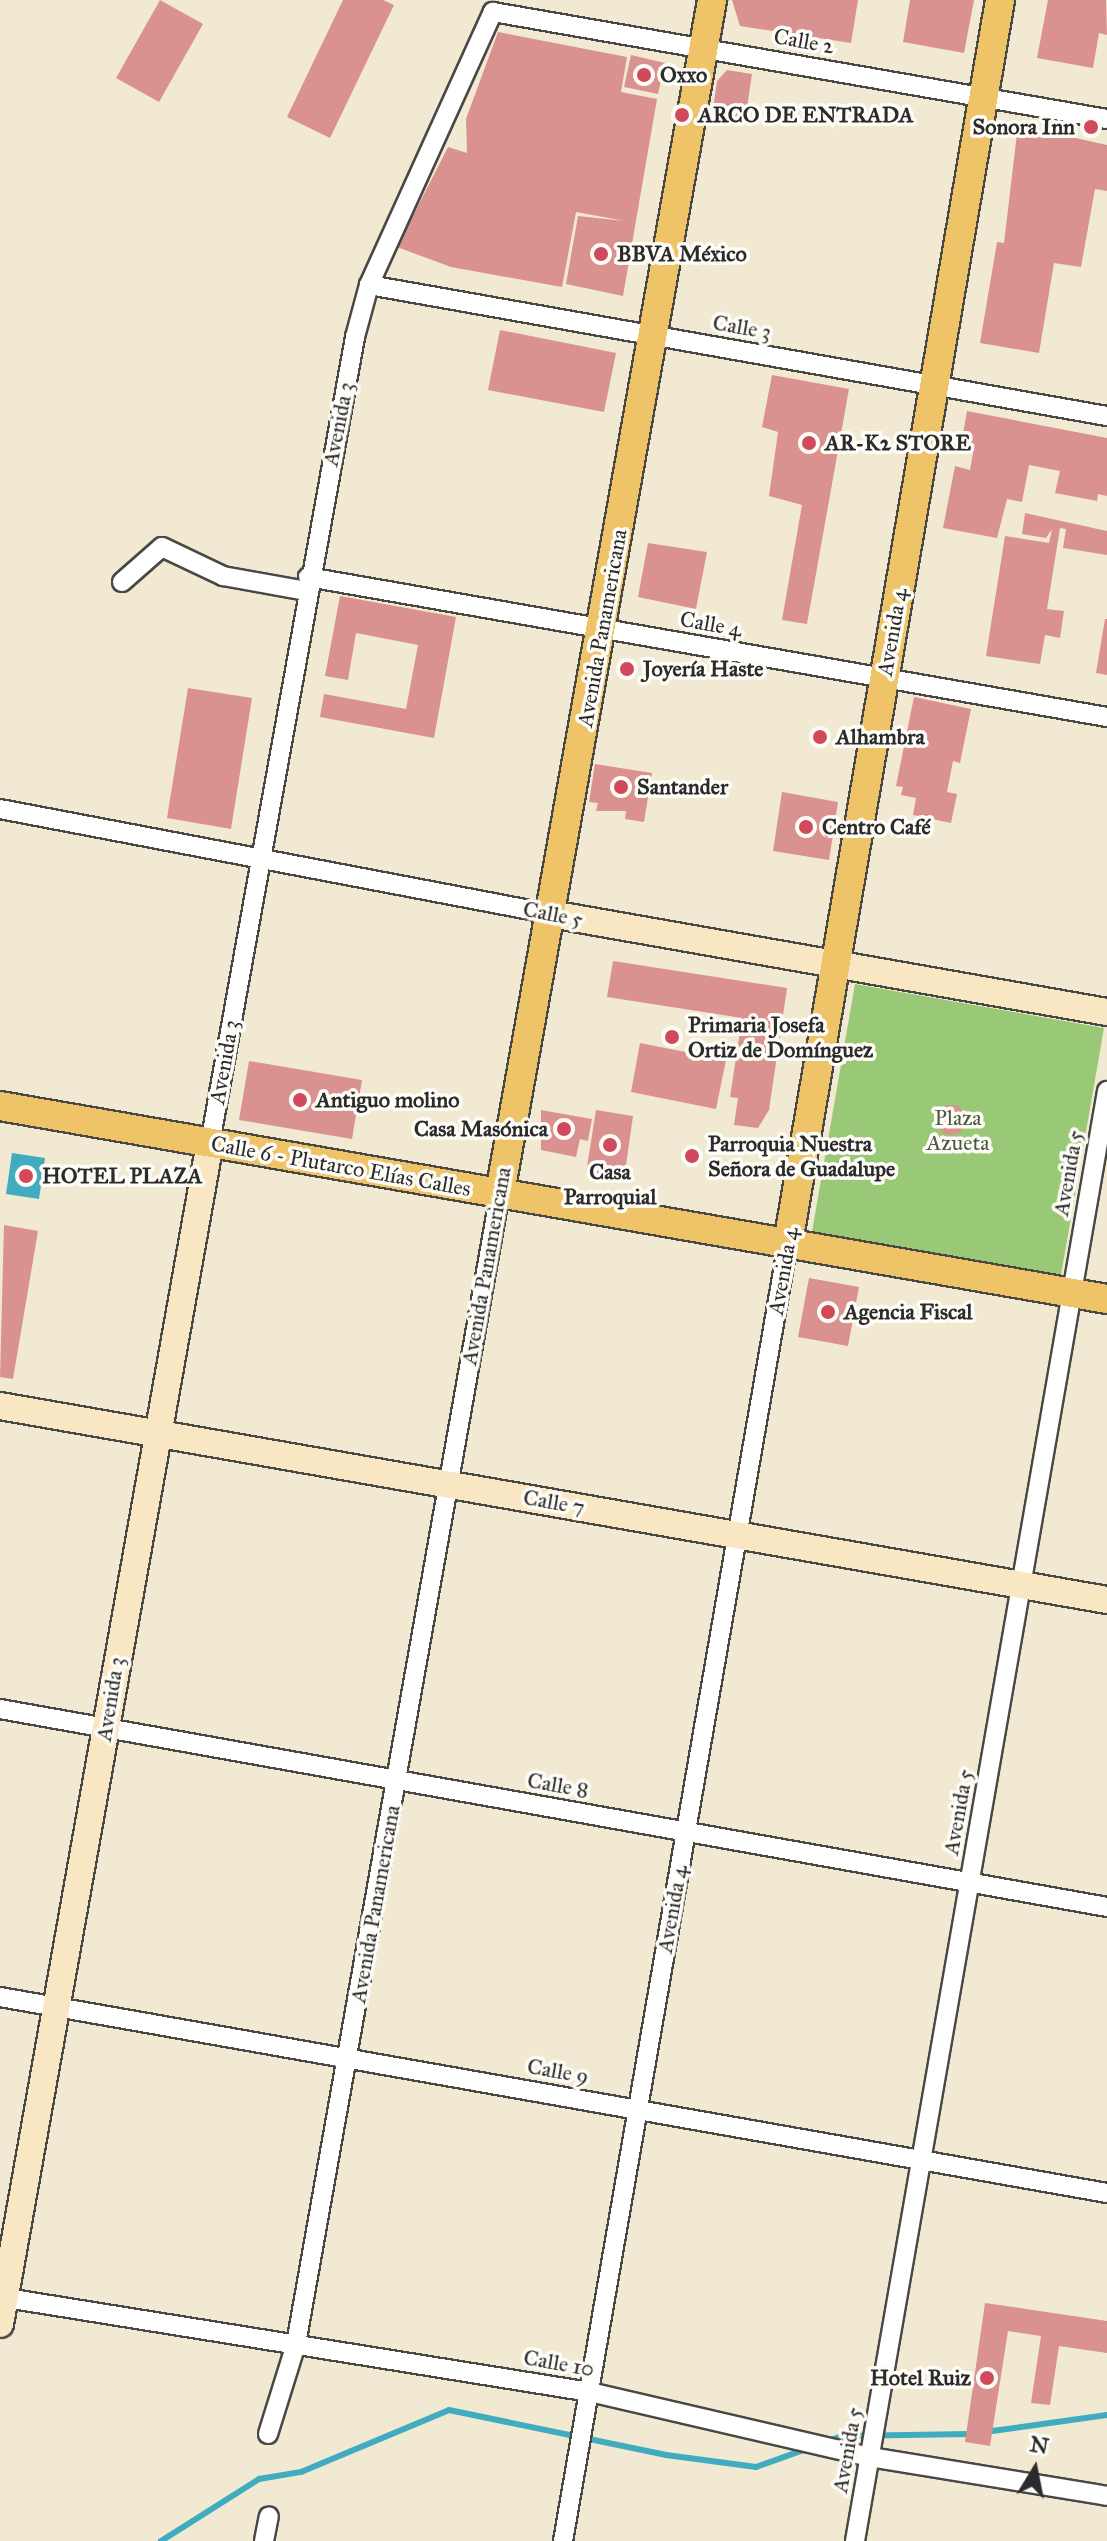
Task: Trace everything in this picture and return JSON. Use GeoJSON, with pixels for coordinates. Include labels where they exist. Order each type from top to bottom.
{"type":"FeatureCollection","features":[{"type":"Feature","properties":{"kind":"main road","name":"Avenida Panamericana"},"geometry":{"type":"LineString","coordinates":[[500,1193],[712,0]]}},
{"type":"Feature","properties":{"kind":"main road","name":"Avenida 4"},"geometry":{"type":"LineString","coordinates":[[788,1243],[1000,0]]}},
{"type":"Feature","properties":{"kind":"main road","name":"Calle 6 - Plutarco Elías Calles"},"geometry":{"type":"LineString","coordinates":[[0,1106],[1107,1299]]}},
{"type":"Feature","properties":{"kind":"street","name":"Calle 2"},"geometry":{"type":"LineString","coordinates":[[493,12],[1107,119]]}},
{"type":"Feature","properties":{"kind":"street","name":"Avenida 3"},"geometry":{"type":"LineString","coordinates":[[0,2324],[2,2297],[58,2007],[155,1431],[210,1143],[307,584],[369,285],[493,12]]}},
{"type":"Feature","properties":{"kind":"street","name":"Calle 3"},"geometry":{"type":"LineString","coordinates":[[369,285],[1107,416]]}},
{"type":"Feature","properties":{"kind":"street","name":"Calle 4"},"geometry":{"type":"LineString","coordinates":[[122,582],[162,547],[223,576],[307,584],[602,629],[1107,717]]}},
{"type":"Feature","properties":{"kind":"street","name":"Calle 5"},"geometry":{"type":"LineString","coordinates":[[0,809],[260,855],[551,914],[1107,1012]]}},
{"type":"Feature","properties":{"kind":"street","name":"Avenida 5"},"geometry":{"type":"LineString","coordinates":[[855,2541],[1107,1091]]}},
{"type":"Feature","properties":{"kind":"street","name":"Avenida Panamericana"},"geometry":{"type":"LineString","coordinates":[[268,2434],[296,2344],[397,1780],[446,1483],[500,1193]]}},
{"type":"Feature","properties":{"kind":"street","name":"Avenida 4"},"geometry":{"type":"LineString","coordinates":[[563,2541],[788,1243]]}},
{"type":"Feature","properties":{"kind":"street","name":"Calle 7"},"geometry":{"type":"LineString","coordinates":[[0,1406],[1107,1600]]}},
{"type":"Feature","properties":{"kind":"street","name":"Calle 8"},"geometry":{"type":"LineString","coordinates":[[0,1709],[1107,1907]]}},
{"type":"Feature","properties":{"kind":"street","name":"Calle 9"},"geometry":{"type":"LineString","coordinates":[[0,1997],[1107,2193]]}},
{"type":"Feature","properties":{"kind":"street","name":"Calle 10"},"geometry":{"type":"LineString","coordinates":[[2,2297],[296,2344],[588,2398],[870,2457],[1107,2496]]}},
{"type":"Feature","properties":{"kind":"street"},"geometry":{"type":"LineString","coordinates":[[264,2541],[269,2516]]}},
{"type":"Feature","properties":{"kind":"green space","name":"Plaza Azueta"},"geometry":{"type":"Polygon","coordinates":[[[855,984],[1104,1028],[1061,1275],[812,1232],[855,984]]]}},
{"type":"Feature","properties":{"kind":"water","name":"HOTEL PLAZA"},"geometry":{"type":"Polygon","coordinates":[[[12,1153],[45,1158],[39,1199],[6,1194],[12,1153]]]}},
{"type":"Feature","properties":{"kind":"building"},"geometry":{"type":"Polygon","coordinates":[[[160,0],[203,24],[159,102],[116,78],[160,0]]]}},
{"type":"Feature","properties":{"kind":"building"},"geometry":{"type":"Polygon","coordinates":[[[343,0],[383,0],[394,5],[330,138],[287,117],[343,0]]]}},
{"type":"Feature","properties":{"kind":"building"},"geometry":{"type":"Polygon","coordinates":[[[732,0],[858,0],[851,43],[740,26],[732,0]]]}},
{"type":"Feature","properties":{"kind":"building"},"geometry":{"type":"Polygon","coordinates":[[[910,0],[974,0],[964,53],[903,42],[910,0]]]}},
{"type":"Feature","properties":{"kind":"building"},"geometry":{"type":"Polygon","coordinates":[[[1048,0],[1106,0],[1107,35],[1099,33],[1093,68],[1037,58],[1048,0]]]}},
{"type":"Feature","properties":{"kind":"building"},"geometry":{"type":"Polygon","coordinates":[[[498,32],[627,57],[621,92],[657,99],[623,296],[566,284],[578,216],[625,221],[576,212],[562,287],[451,267],[397,247],[448,147],[467,153],[466,119],[498,32]]]}},
{"type":"Feature","properties":{"kind":"building","name":"Oxxo"},"geometry":{"type":"Polygon","coordinates":[[[631,55],[665,63],[658,94],[624,87],[631,55]]]}},
{"type":"Feature","properties":{"kind":"building"},"geometry":{"type":"Polygon","coordinates":[[[727,70],[752,74],[745,122],[712,116],[717,81],[727,70]]]}},
{"type":"Feature","properties":{"kind":"building"},"geometry":{"type":"Polygon","coordinates":[[[1018,125],[1107,145],[1107,191],[1095,189],[1081,267],[1054,263],[1039,353],[980,343],[997,242],[1004,243],[1018,125]]]}},
{"type":"Feature","properties":{"kind":"building"},"geometry":{"type":"Polygon","coordinates":[[[500,330],[616,353],[604,412],[488,390],[500,330]]]}},
{"type":"Feature","properties":{"kind":"building"},"geometry":{"type":"Polygon","coordinates":[[[772,375],[849,389],[807,624],[782,620],[802,505],[769,496],[778,432],[762,427],[772,375]]]}},
{"type":"Feature","properties":{"kind":"building"},"geometry":{"type":"Polygon","coordinates":[[[967,411],[1107,438],[1107,496],[1098,494],[1097,501],[1055,493],[1060,471],[1029,465],[1022,502],[1007,499],[997,538],[943,528],[955,466],[970,470],[973,453],[960,451],[967,411]]]}},
{"type":"Feature","properties":{"kind":"building"},"geometry":{"type":"Polygon","coordinates":[[[1025,513],[1107,531],[1107,555],[1063,548],[1066,529],[1060,528],[1047,609],[1064,611],[1060,638],[1045,635],[1040,664],[986,656],[1005,536],[1049,543],[1052,529],[1046,538],[1022,534],[1025,513]]]}},
{"type":"Feature","properties":{"kind":"building"},"geometry":{"type":"Polygon","coordinates":[[[648,543],[707,552],[696,609],[638,597],[648,543]]]}},
{"type":"Feature","properties":{"kind":"building"},"geometry":{"type":"Polygon","coordinates":[[[340,596],[456,617],[434,738],[320,717],[324,694],[406,709],[418,645],[356,633],[348,680],[325,676],[340,596]]]}},
{"type":"Feature","properties":{"kind":"building"},"geometry":{"type":"Polygon","coordinates":[[[1107,619],[1107,675],[1096,673],[1107,619]]]}},
{"type":"Feature","properties":{"kind":"building"},"geometry":{"type":"Polygon","coordinates":[[[188,688],[252,698],[231,829],[167,818],[188,688]]]}},
{"type":"Feature","properties":{"kind":"building"},"geometry":{"type":"Polygon","coordinates":[[[914,697],[971,709],[960,763],[953,761],[947,792],[957,794],[951,823],[913,815],[916,798],[901,795],[903,787],[896,786],[914,697]]]}},
{"type":"Feature","properties":{"kind":"building","name":"Santander"},"geometry":{"type":"Polygon","coordinates":[[[595,764],[652,773],[644,822],[625,819],[626,811],[596,811],[598,803],[589,802],[595,764]]]}},
{"type":"Feature","properties":{"kind":"building","name":"Centro Café"},"geometry":{"type":"Polygon","coordinates":[[[782,792],[838,802],[829,860],[773,851],[782,792]]]}},
{"type":"Feature","properties":{"kind":"building"},"geometry":{"type":"Polygon","coordinates":[[[613,961],[787,988],[769,1110],[758,1128],[734,1125],[738,1098],[730,1097],[742,1018],[607,997],[613,961]]]}},
{"type":"Feature","properties":{"kind":"building"},"geometry":{"type":"Polygon","coordinates":[[[640,1043],[726,1060],[716,1109],[631,1092],[640,1043]]]}},
{"type":"Feature","properties":{"kind":"building","name":"Antiguo molino"},"geometry":{"type":"Polygon","coordinates":[[[249,1061],[362,1080],[352,1139],[239,1120],[249,1061]]]}},
{"type":"Feature","properties":{"kind":"building"},"geometry":{"type":"Polygon","coordinates":[[[951,1105],[962,1109],[966,1120],[962,1131],[951,1135],[940,1131],[936,1120],[940,1109],[951,1105]]]}},
{"type":"Feature","properties":{"kind":"building","name":"Casa Masónica"},"geometry":{"type":"Polygon","coordinates":[[[541,1110],[592,1119],[588,1141],[580,1139],[576,1157],[541,1150],[541,1110]]]}},
{"type":"Feature","properties":{"kind":"building","name":"Casa Parroquial"},"geometry":{"type":"Polygon","coordinates":[[[596,1110],[633,1116],[624,1179],[586,1173],[596,1110]]]}},
{"type":"Feature","properties":{"kind":"building","name":"HOTEL PLAZA"},"geometry":{"type":"Polygon","coordinates":[[[4,1225],[38,1231],[13,1379],[0,1377],[4,1225]]]}},
{"type":"Feature","properties":{"kind":"building","name":"Agencia Fiscal"},"geometry":{"type":"Polygon","coordinates":[[[809,1278],[859,1287],[848,1346],[798,1337],[809,1278]]]}},
{"type":"Feature","properties":{"kind":"building","name":"Hotel Ruiz"},"geometry":{"type":"Polygon","coordinates":[[[985,2303],[1107,2321],[1107,2353],[1059,2346],[1050,2405],[1031,2403],[1041,2336],[1008,2331],[990,2446],[965,2442],[985,2303]]]}},
{"type":"Feature","properties":{"kind":"waterway"},"geometry":{"type":"LineString","coordinates":[[161,2541],[259,2479],[301,2472],[449,2410],[666,2455],[756,2467],[809,2448]]}},
{"type":"Feature","properties":{"kind":"waterway"},"geometry":{"type":"LineString","coordinates":[[985,2432],[1107,2415]]}},
{"type":"Feature","properties":{"kind":"waterway"},"geometry":{"type":"LineString","coordinates":[[827,2441],[842,2436],[970,2434]]}},
{"type":"Feature","properties":{"kind":"place","name":"Oxxo"},"geometry":{"type":"Point","coordinates":[644,75]}},
{"type":"Feature","properties":{"kind":"place","name":"ARCO DE ENTRADA"},"geometry":{"type":"Point","coordinates":[682,115]}},
{"type":"Feature","properties":{"kind":"place","name":"Sonora Inn"},"geometry":{"type":"Point","coordinates":[1091,127]}},
{"type":"Feature","properties":{"kind":"place","name":"BBVA México"},"geometry":{"type":"Point","coordinates":[601,254]}},
{"type":"Feature","properties":{"kind":"place","name":"AR-K2 STORE"},"geometry":{"type":"Point","coordinates":[809,443]}},
{"type":"Feature","properties":{"kind":"place","name":"Joyería Haste"},"geometry":{"type":"Point","coordinates":[627,669]}},
{"type":"Feature","properties":{"kind":"place","name":"Alhambra"},"geometry":{"type":"Point","coordinates":[820,737]}},
{"type":"Feature","properties":{"kind":"place","name":"Santander"},"geometry":{"type":"Point","coordinates":[621,787]}},
{"type":"Feature","properties":{"kind":"place","name":"Centro Café"},"geometry":{"type":"Point","coordinates":[806,827]}},
{"type":"Feature","properties":{"kind":"place","name":"Primaria Josefa Ortiz de Domínguez"},"geometry":{"type":"Point","coordinates":[672,1037]}},
{"type":"Feature","properties":{"kind":"place","name":"Antiguo molino"},"geometry":{"type":"Point","coordinates":[300,1100]}},
{"type":"Feature","properties":{"kind":"place","name":"Casa Masónica"},"geometry":{"type":"Point","coordinates":[564,1129]}},
{"type":"Feature","properties":{"kind":"place","name":"Casa Parroquial"},"geometry":{"type":"Point","coordinates":[610,1145]}},
{"type":"Feature","properties":{"kind":"place","name":"Parroquia Nuestra Señora de Guadalupe"},"geometry":{"type":"Point","coordinates":[692,1156]}},
{"type":"Feature","properties":{"kind":"place","name":"HOTEL PLAZA"},"geometry":{"type":"Point","coordinates":[26,1176]}},
{"type":"Feature","properties":{"kind":"place","name":"Agencia Fiscal"},"geometry":{"type":"Point","coordinates":[828,1312]}},
{"type":"Feature","properties":{"kind":"place","name":"Hotel Ruiz"},"geometry":{"type":"Point","coordinates":[987,2378]}}]}
